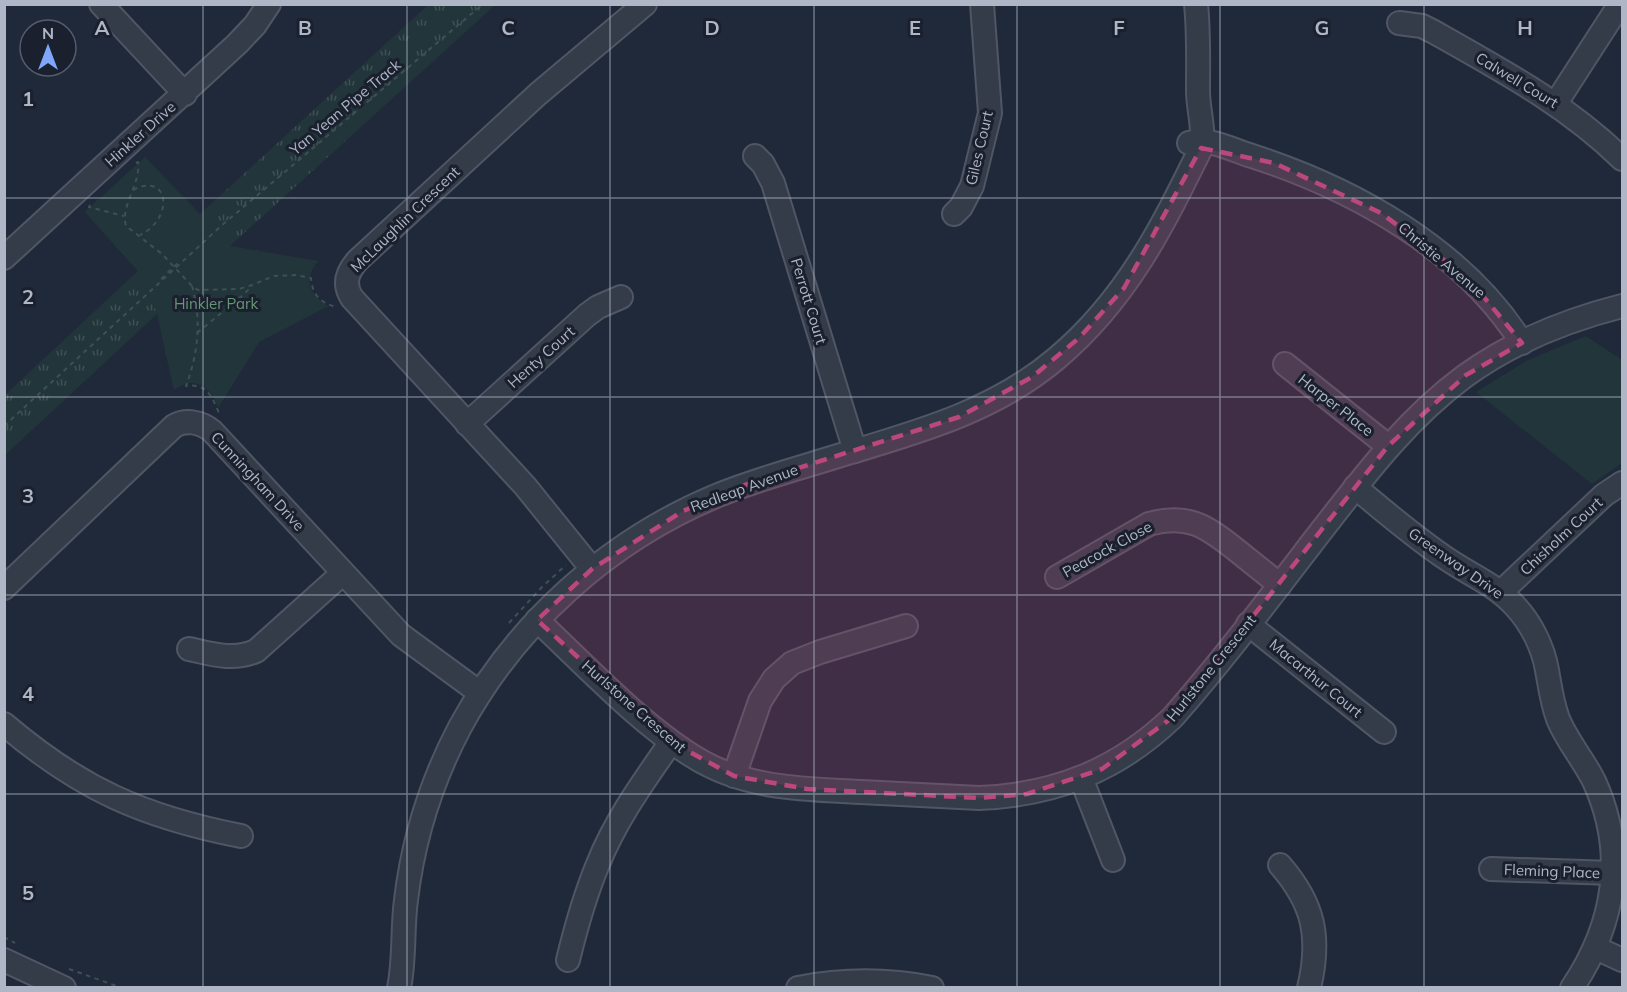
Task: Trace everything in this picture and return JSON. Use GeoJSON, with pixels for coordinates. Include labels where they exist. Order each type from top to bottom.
{"type":"FeatureCollection","features":[{"type":"Feature","properties":{"kind":"street"},"geometry":{"type":"LineString","coordinates":[[101,4],[185,94]]}},
{"type":"Feature","properties":{"kind":"street","name":"Hinkler Drive"},"geometry":{"type":"LineString","coordinates":[[4,258],[185,94],[243,38],[269,4]]}},
{"type":"Feature","properties":{"kind":"street","name":"McLaughlin Crescent"},"geometry":{"type":"LineString","coordinates":[[592,569],[531,492],[352,298],[347,287],[348,273],[358,260],[538,94],[645,4]]}},
{"type":"Feature","properties":{"kind":"street","name":"Giles Court"},"geometry":{"type":"LineString","coordinates":[[954,214],[961,207],[972,186],[990,113],[982,4]]}},
{"type":"Feature","properties":{"kind":"street","name":"Redleap Avenue"},"geometry":{"type":"LineString","coordinates":[[401,984],[406,897],[424,816],[446,758],[480,693],[537,620],[592,569],[654,526],[717,496],[756,481],[933,427],[982,406],[1032,377],[1056,359],[1102,315],[1142,261],[1171,205],[1175,177],[1197,144],[1190,114],[1198,93],[1200,49],[1196,4]]}},
{"type":"Feature","properties":{"kind":"street"},"geometry":{"type":"LineString","coordinates":[[1556,103],[1620,4]]}},
{"type":"Feature","properties":{"kind":"street","name":"Calwell Court"},"geometry":{"type":"LineString","coordinates":[[1399,23],[1422,26],[1527,84],[1596,134],[1623,159]]}},
{"type":"Feature","properties":{"kind":"street","name":"Christie Avenue"},"geometry":{"type":"LineString","coordinates":[[1197,144],[1248,155],[1327,184],[1407,229],[1461,272],[1491,301],[1522,343]]}},
{"type":"Feature","properties":{"kind":"street","name":"Perrott Court"},"geometry":{"type":"LineString","coordinates":[[755,156],[769,173],[773,183],[855,451]]}},
{"type":"Feature","properties":{"kind":"street","name":"Henty Court"},"geometry":{"type":"LineString","coordinates":[[467,424],[587,315],[598,307],[621,297]]}},
{"type":"Feature","properties":{"kind":"street","name":"Hurlstone Crescent"},"geometry":{"type":"LineString","coordinates":[[537,620],[671,742],[696,758],[734,776],[778,787],[979,798],[1027,794],[1051,789],[1081,778],[1123,756],[1159,730],[1188,699],[1280,585],[1388,446],[1416,417],[1467,375],[1522,343],[1577,318],[1623,306]]}},
{"type":"Feature","properties":{"kind":"street","name":"Harper Place"},"geometry":{"type":"LineString","coordinates":[[1285,364],[1388,446]]}},
{"type":"Feature","properties":{"kind":"street","name":"Cunningham Drive"},"geometry":{"type":"LineString","coordinates":[[4,588],[174,426],[184,422],[200,424],[212,431],[401,635],[480,693]]}},
{"type":"Feature","properties":{"kind":"street","name":"Chisholm Court"},"geometry":{"type":"LineString","coordinates":[[1501,592],[1604,495],[1623,483]]}},
{"type":"Feature","properties":{"kind":"street","name":"Greenway Drive"},"geometry":{"type":"LineString","coordinates":[[1355,487],[1446,559],[1501,592],[1516,607],[1536,636],[1543,652],[1551,697],[1558,720],[1616,821],[1609,909],[1596,948],[1572,987]]}},
{"type":"Feature","properties":{"kind":"street","name":"Peacock Close"},"geometry":{"type":"LineString","coordinates":[[1057,577],[1149,524],[1164,519],[1178,519],[1202,525],[1280,585]]}},
{"type":"Feature","properties":{"kind":"street"},"geometry":{"type":"LineString","coordinates":[[189,650],[234,657],[256,651],[343,573]]}},
{"type":"Feature","properties":{"kind":"street","name":"Macarthur Court"},"geometry":{"type":"LineString","coordinates":[[1248,624],[1383,732]]}},
{"type":"Feature","properties":{"kind":"street"},"geometry":{"type":"LineString","coordinates":[[734,776],[760,701],[783,669],[804,657],[906,626]]}},
{"type":"Feature","properties":{"kind":"street"},"geometry":{"type":"LineString","coordinates":[[4,724],[54,764],[119,801],[178,822],[241,836]]}},
{"type":"Feature","properties":{"kind":"street"},"geometry":{"type":"LineString","coordinates":[[568,960],[598,863],[624,811],[671,742]]}},
{"type":"Feature","properties":{"kind":"street"},"geometry":{"type":"LineString","coordinates":[[1081,778],[1113,860]]}},
{"type":"Feature","properties":{"kind":"street"},"geometry":{"type":"LineString","coordinates":[[1280,865],[1301,892],[1313,922],[1315,957],[1309,987]]}},
{"type":"Feature","properties":{"kind":"street","name":"Fleming Place"},"geometry":{"type":"LineString","coordinates":[[1491,869],[1613,873]]}},
{"type":"Feature","properties":{"kind":"street"},"geometry":{"type":"LineString","coordinates":[[1596,948],[1623,960]]}},
{"type":"Feature","properties":{"kind":"street"},"geometry":{"type":"LineString","coordinates":[[11,953],[66,978]]}},
{"type":"Feature","properties":{"kind":"street"},"geometry":{"type":"LineString","coordinates":[[798,987],[847,980],[876,980],[932,987]]}},
{"type":"Feature","properties":{"kind":"path","name":"Yan Yean Pipe Track"},"geometry":{"type":"LineString","coordinates":[[4,426],[221,226],[483,4]]}},
{"type":"Feature","properties":{"kind":"path"},"geometry":{"type":"LineString","coordinates":[[129,170],[138,162],[138,179],[124,216],[124,222],[128,229],[140,235],[192,286],[206,291],[239,289],[274,276],[304,276],[311,278],[317,297],[328,305],[340,309]]}},
{"type":"Feature","properties":{"kind":"path"},"geometry":{"type":"LineString","coordinates":[[133,190],[144,185],[155,188],[162,194],[165,202],[161,217],[140,235]]}},
{"type":"Feature","properties":{"kind":"path"},"geometry":{"type":"LineString","coordinates":[[97,199],[89,207],[124,216]]}},
{"type":"Feature","properties":{"kind":"path"},"geometry":{"type":"LineString","coordinates":[[197,333],[252,285]]}},
{"type":"Feature","properties":{"kind":"path"},"geometry":{"type":"LineString","coordinates":[[186,386],[195,356],[197,333],[196,306],[192,286]]}},
{"type":"Feature","properties":{"kind":"path"},"geometry":{"type":"LineString","coordinates":[[504,628],[567,564]]}},
{"type":"Feature","properties":{"kind":"path"},"geometry":{"type":"LineString","coordinates":[[4,937],[11,953]]}},
{"type":"Feature","properties":{"kind":"path"},"geometry":{"type":"LineString","coordinates":[[66,978],[122,987]]}},
{"type":"Feature","properties":{"kind":"highlighted area"},"geometry":{"type":"Polygon","coordinates":[[[1201,148],[1274,163],[1381,213],[1468,278],[1522,343],[1466,375],[1388,446],[1173,717],[1102,769],[1027,794],[979,798],[807,789],[734,776],[671,742],[537,620],[592,569],[683,511],[745,485],[959,417],[1032,377],[1079,338],[1124,288],[1201,148]]]}},
{"type":"Feature","properties":{"kind":"green space"},"geometry":{"type":"Polygon","coordinates":[[[428,5],[495,5],[230,246],[318,261],[310,274],[310,286],[316,297],[328,306],[259,342],[218,408],[211,394],[201,385],[188,383],[174,390],[157,314],[5,455],[5,395],[138,271],[85,212],[145,157],[200,214],[428,5]]]}},
{"type":"Feature","properties":{"kind":"green space","name":"Hinkler Park"},"geometry":{"type":"Polygon","coordinates":[[[145,157],[229,247],[318,261],[313,267],[310,286],[316,297],[328,306],[259,342],[218,408],[211,394],[201,385],[188,383],[174,390],[157,313],[138,271],[85,212],[145,157]]]}},
{"type":"Feature","properties":{"kind":"green space"},"geometry":{"type":"Polygon","coordinates":[[[1586,336],[1622,360],[1622,463],[1592,484],[1476,392],[1528,360],[1586,336]]]}}]}
